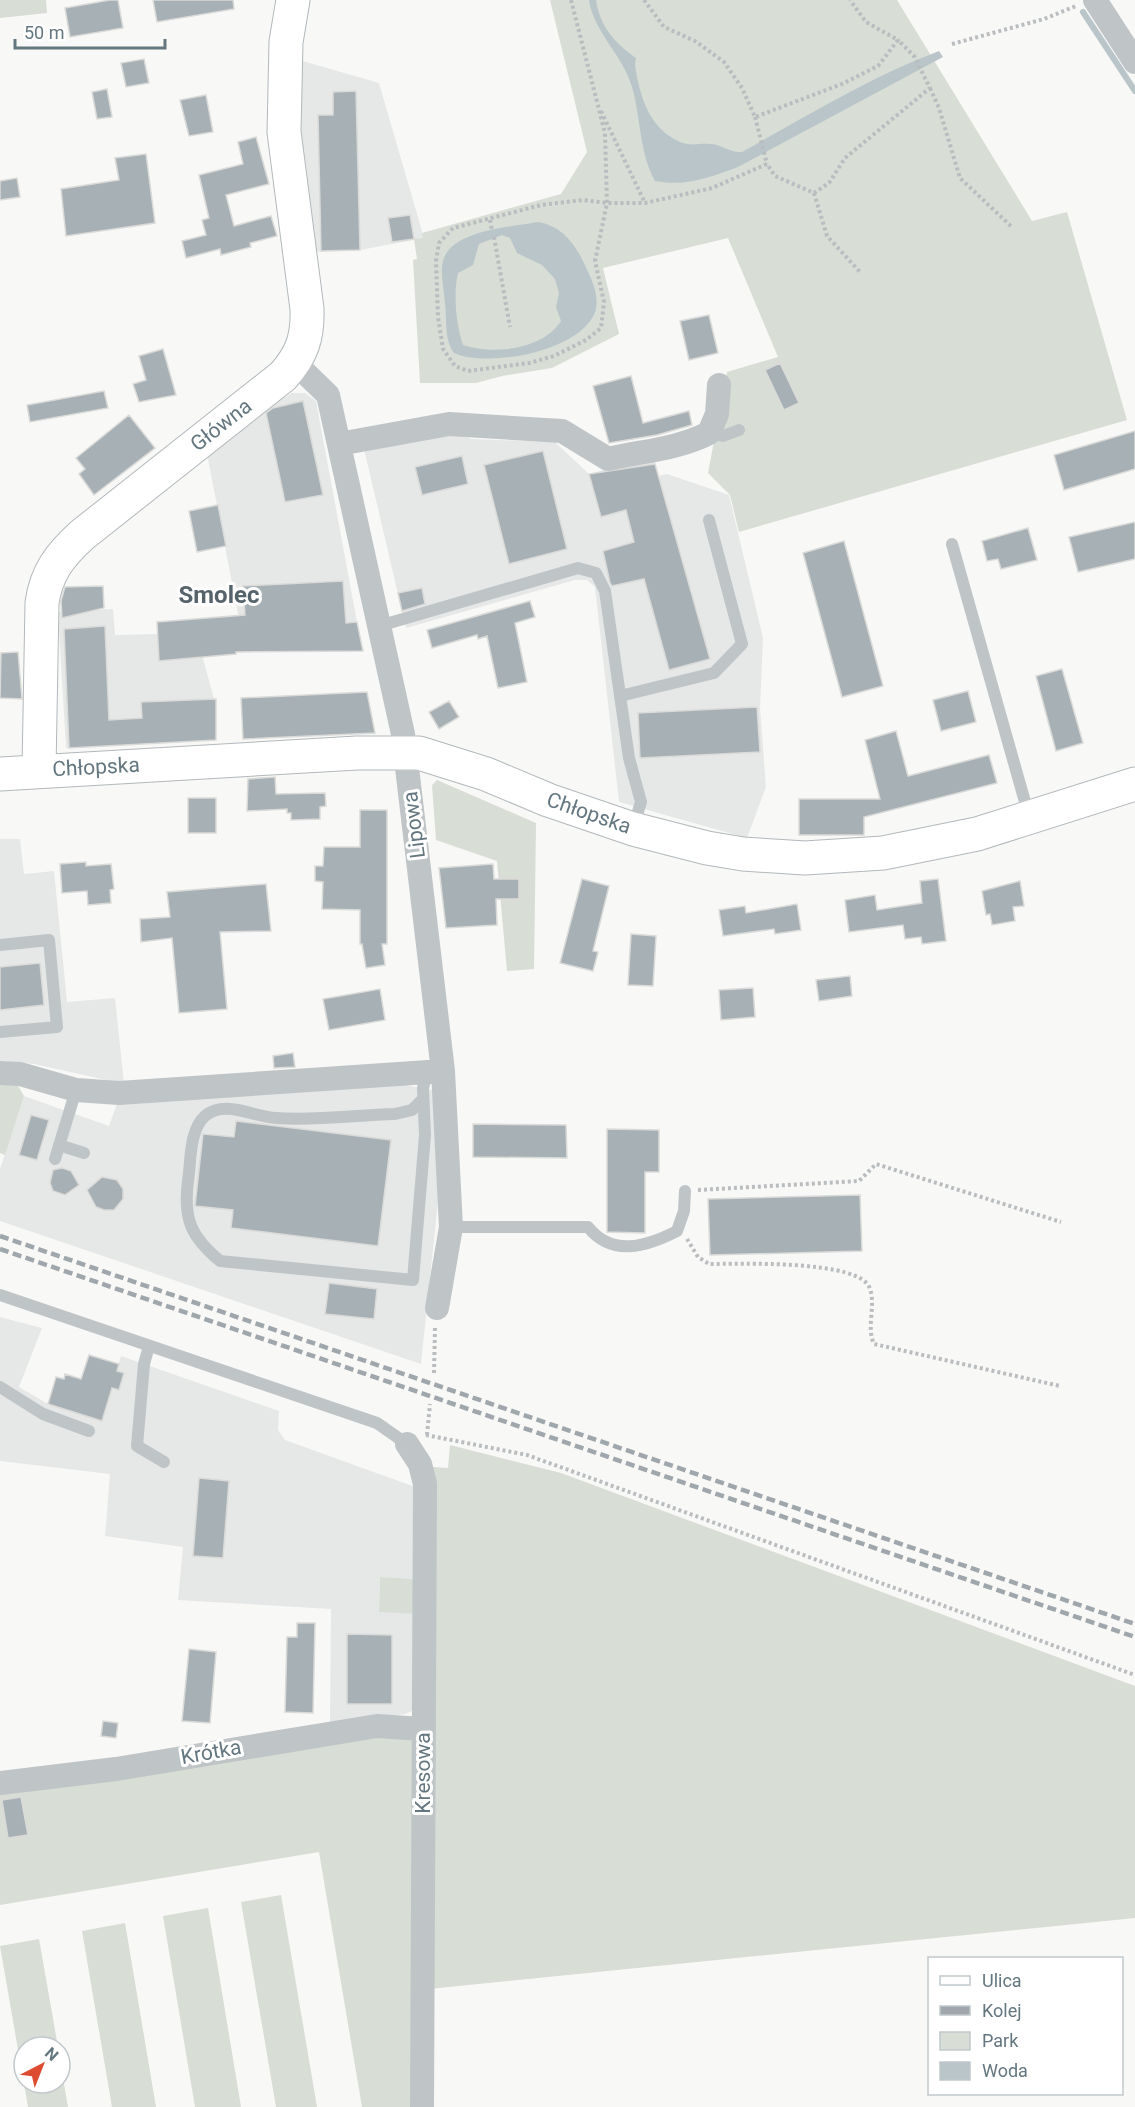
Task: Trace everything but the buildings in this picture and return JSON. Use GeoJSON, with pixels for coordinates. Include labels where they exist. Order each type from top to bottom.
{"type":"FeatureCollection","features":[{"type":"Feature","properties":{"kind":"street","name":"Główna"},"geometry":{"type":"LineString","coordinates":[[39,770],[42,603],[44,590],[54,564],[82,535],[253,400],[295,363],[303,349],[308,321],[284,132],[286,42],[293,0]]}},
{"type":"Feature","properties":{"kind":"street"},"geometry":{"type":"LineString","coordinates":[[1095,0],[1135,62]]}},
{"type":"Feature","properties":{"kind":"street","name":"Lipowa"},"geometry":{"type":"LineString","coordinates":[[295,363],[328,395],[405,752],[451,1227],[437,1308]]}},
{"type":"Feature","properties":{"kind":"street"},"geometry":{"type":"LineString","coordinates":[[339,444],[449,424],[562,431],[608,459],[648,449],[689,443],[709,433],[717,414],[719,385]]}},
{"type":"Feature","properties":{"kind":"street","name":"Chłopska"},"geometry":{"type":"LineString","coordinates":[[39,770],[405,752],[435,756],[548,800],[633,829],[707,848],[743,854],[836,858],[925,845],[977,834],[1135,784]]}},
{"type":"Feature","properties":{"kind":"street"},"geometry":{"type":"LineString","coordinates":[[0,774],[39,770]]}},
{"type":"Feature","properties":{"kind":"street"},"geometry":{"type":"LineString","coordinates":[[0,1073],[20,1074],[76,1090],[119,1093],[435,1071]]}},
{"type":"Feature","properties":{"kind":"street","name":"Kresowa"},"geometry":{"type":"LineString","coordinates":[[417,1439],[425,1484],[426,1583],[423,1729],[422,2107]]}},
{"type":"Feature","properties":{"kind":"street","name":"Krótka"},"geometry":{"type":"LineString","coordinates":[[0,1783],[116,1769],[377,1726],[423,1729]]}},
{"type":"Feature","properties":{"kind":"lane"},"geometry":{"type":"LineString","coordinates":[[709,433],[723,436],[739,430]]}},
{"type":"Feature","properties":{"kind":"lane"},"geometry":{"type":"LineString","coordinates":[[620,696],[714,673],[742,644],[710,520]]}},
{"type":"Feature","properties":{"kind":"lane"},"geometry":{"type":"LineString","coordinates":[[952,544],[1029,817]]}},
{"type":"Feature","properties":{"kind":"lane"},"geometry":{"type":"LineString","coordinates":[[379,626],[578,568],[596,573],[604,591],[629,758],[641,802],[633,829]]}},
{"type":"Feature","properties":{"kind":"lane"},"geometry":{"type":"LineString","coordinates":[[0,945],[50,940],[57,1027],[0,1032]]}},
{"type":"Feature","properties":{"kind":"lane"},"geometry":{"type":"LineString","coordinates":[[423,1099],[425,1135],[413,1281],[220,1261],[204,1248],[186,1215],[185,1203],[195,1132],[205,1116],[214,1111],[229,1108],[275,1118],[395,1114],[412,1110],[423,1099],[435,1071]]}},
{"type":"Feature","properties":{"kind":"lane"},"geometry":{"type":"LineString","coordinates":[[55,1159],[76,1090]]}},
{"type":"Feature","properties":{"kind":"lane"},"geometry":{"type":"LineString","coordinates":[[59,1144],[84,1153]]}},
{"type":"Feature","properties":{"kind":"lane"},"geometry":{"type":"LineString","coordinates":[[451,1227],[588,1227],[607,1244],[626,1247],[660,1240],[677,1232],[684,1211],[686,1191]]}},
{"type":"Feature","properties":{"kind":"lane"},"geometry":{"type":"LineString","coordinates":[[0,1295],[377,1423],[417,1439]]}},
{"type":"Feature","properties":{"kind":"lane"},"geometry":{"type":"LineString","coordinates":[[149,1346],[144,1364],[137,1446],[164,1462]]}},
{"type":"Feature","properties":{"kind":"lane"},"geometry":{"type":"LineString","coordinates":[[0,1387],[43,1414],[89,1431]]}},
{"type":"Feature","properties":{"kind":"path"},"geometry":{"type":"LineString","coordinates":[[572,0],[605,132],[607,203],[595,261],[604,302],[601,328],[586,340],[554,356],[500,368],[468,371],[455,366],[443,349],[438,317],[436,261],[439,243],[453,228],[541,205],[583,200],[607,203],[645,203],[712,188],[767,164]]}},
{"type":"Feature","properties":{"kind":"path"},"geometry":{"type":"LineString","coordinates":[[644,0],[664,27],[695,41],[724,62],[742,88],[755,117],[767,164],[775,176],[814,193],[827,236],[860,272]]}},
{"type":"Feature","properties":{"kind":"path"},"geometry":{"type":"LineString","coordinates":[[850,0],[866,22],[898,40],[914,56],[939,108],[960,178],[1013,228]]}},
{"type":"Feature","properties":{"kind":"path"},"geometry":{"type":"LineString","coordinates":[[952,44],[1066,12]]}},
{"type":"Feature","properties":{"kind":"path"},"geometry":{"type":"LineString","coordinates":[[755,117],[842,84],[879,66],[898,40]]}},
{"type":"Feature","properties":{"kind":"path"},"geometry":{"type":"LineString","coordinates":[[814,193],[829,183],[845,158],[930,88]]}},
{"type":"Feature","properties":{"kind":"path"},"geometry":{"type":"LineString","coordinates":[[597,103],[645,203]]}},
{"type":"Feature","properties":{"kind":"path"},"geometry":{"type":"LineString","coordinates":[[489,220],[492,231]]}},
{"type":"Feature","properties":{"kind":"path"},"geometry":{"type":"LineString","coordinates":[[494,237],[510,327]]}},
{"type":"Feature","properties":{"kind":"path"},"geometry":{"type":"LineString","coordinates":[[686,1191],[723,1187],[859,1181],[876,1164],[1061,1222]]}},
{"type":"Feature","properties":{"kind":"path"},"geometry":{"type":"LineString","coordinates":[[677,1232],[690,1241],[698,1257],[709,1264],[818,1268],[844,1272],[866,1281],[870,1289],[870,1337],[874,1344],[1060,1386]]}},
{"type":"Feature","properties":{"kind":"path"},"geometry":{"type":"LineString","coordinates":[[434,1373],[437,1308]]}},
{"type":"Feature","properties":{"kind":"path"},"geometry":{"type":"LineString","coordinates":[[430,1404],[417,1439],[526,1455],[1135,1675]]}},
{"type":"Feature","properties":{"kind":"shaded area"},"geometry":{"type":"Polygon","coordinates":[[[299,60],[379,83],[424,238],[360,250],[313,252],[299,147],[299,60]]]}},
{"type":"Feature","properties":{"kind":"shaded area"},"geometry":{"type":"Polygon","coordinates":[[[292,393],[305,393],[316,401],[357,622],[241,629],[207,454],[265,409],[292,393]]]}},
{"type":"Feature","properties":{"kind":"shaded area"},"geometry":{"type":"Polygon","coordinates":[[[459,432],[471,439],[555,442],[589,474],[653,457],[659,476],[667,474],[729,495],[763,638],[760,708],[766,787],[747,838],[619,802],[595,587],[587,580],[575,580],[406,628],[364,449],[459,432]]]}},
{"type":"Feature","properties":{"kind":"shaded area"},"geometry":{"type":"Polygon","coordinates":[[[113,609],[115,635],[196,633],[214,699],[141,702],[142,718],[111,746],[66,748],[58,612],[113,609]]]}},
{"type":"Feature","properties":{"kind":"shaded area"},"geometry":{"type":"Polygon","coordinates":[[[0,839],[20,839],[24,874],[54,871],[67,1002],[115,998],[124,1084],[34,1064],[0,1061],[0,839]]]}},
{"type":"Feature","properties":{"kind":"shaded area"},"geometry":{"type":"Polygon","coordinates":[[[400,1084],[433,1090],[439,1192],[421,1364],[0,1221],[0,1169],[24,1096],[109,1126],[118,1101],[400,1084]]]}},
{"type":"Feature","properties":{"kind":"shaded area"},"geometry":{"type":"Polygon","coordinates":[[[0,1317],[42,1328],[19,1387],[48,1404],[102,1421],[121,1356],[279,1411],[278,1430],[285,1440],[418,1488],[416,1579],[380,1577],[379,1611],[415,1614],[414,1710],[405,1714],[330,1724],[331,1609],[178,1600],[183,1547],[105,1536],[110,1474],[0,1461],[0,1317]]]}},
{"type":"Feature","properties":{"kind":"green space"},"geometry":{"type":"Polygon","coordinates":[[[0,0],[46,0],[47,13],[0,18],[0,0]]]}},
{"type":"Feature","properties":{"kind":"green space"},"geometry":{"type":"Polygon","coordinates":[[[550,0],[897,0],[1032,221],[1067,212],[1127,420],[739,532],[730,495],[708,473],[727,372],[778,357],[728,238],[603,268],[619,334],[552,368],[502,376],[476,383],[420,383],[413,260],[417,259],[414,239],[423,238],[422,233],[561,194],[587,152],[550,0]]]}},
{"type":"Feature","properties":{"kind":"green space"},"geometry":{"type":"Polygon","coordinates":[[[437,780],[536,823],[534,969],[507,971],[497,861],[436,840],[432,785],[437,780]]]}},
{"type":"Feature","properties":{"kind":"green space"},"geometry":{"type":"Polygon","coordinates":[[[0,1082],[17,1084],[24,1096],[5,1155],[0,1153],[0,1082]]]}},
{"type":"Feature","properties":{"kind":"green space"},"geometry":{"type":"Polygon","coordinates":[[[450,1445],[561,1473],[1135,1686],[1135,1918],[429,1989],[433,1467],[448,1468],[450,1445]]]}},
{"type":"Feature","properties":{"kind":"green space"},"geometry":{"type":"Polygon","coordinates":[[[380,1577],[416,1579],[415,1614],[379,1612],[380,1577]]]}},
{"type":"Feature","properties":{"kind":"green space"},"geometry":{"type":"Polygon","coordinates":[[[372,1737],[411,1739],[416,1749],[414,2107],[362,2107],[319,1852],[0,1905],[0,1788],[372,1737]]]}},
{"type":"Feature","properties":{"kind":"green space"},"geometry":{"type":"Polygon","coordinates":[[[281,1895],[317,2107],[276,2107],[241,1902],[281,1895]]]}},
{"type":"Feature","properties":{"kind":"green space"},"geometry":{"type":"Polygon","coordinates":[[[208,1908],[241,2107],[195,2107],[163,1916],[208,1908]]]}},
{"type":"Feature","properties":{"kind":"green space"},"geometry":{"type":"Polygon","coordinates":[[[125,1923],[156,2107],[112,2107],[82,1931],[125,1923]]]}},
{"type":"Feature","properties":{"kind":"green space"},"geometry":{"type":"Polygon","coordinates":[[[39,1939],[56,2035],[15,2035],[0,1946],[39,1939]]]}},
{"type":"Feature","properties":{"kind":"green space"},"geometry":{"type":"Polygon","coordinates":[[[26,2095],[66,2095],[68,2107],[28,2107],[26,2095]]]}},
{"type":"Feature","properties":{"kind":"water"},"geometry":{"type":"Polygon","coordinates":[[[589,0],[596,0],[601,18],[610,34],[636,58],[639,87],[650,115],[669,136],[687,144],[711,144],[742,152],[839,98],[913,61],[939,51],[943,57],[738,167],[687,182],[666,183],[655,181],[650,170],[628,75],[602,34],[589,0]]]}},
{"type":"Feature","properties":{"kind":"water"},"geometry":{"type":"Polygon","coordinates":[[[538,222],[559,230],[574,246],[593,285],[596,299],[595,312],[586,326],[553,347],[532,353],[488,359],[454,353],[447,335],[442,276],[443,261],[448,251],[470,236],[499,228],[538,222]],[[502,235],[479,244],[473,265],[458,273],[456,309],[463,345],[488,350],[516,348],[542,338],[553,331],[561,321],[556,307],[559,293],[555,279],[542,265],[517,253],[510,238],[502,235]]]}},
{"type":"Feature","properties":{"kind":"waterway"},"geometry":{"type":"LineString","coordinates":[[1083,12],[1135,91]]}},
{"type":"Feature","properties":{"kind":"railway"},"geometry":{"type":"LineString","coordinates":[[0,1236],[1135,1624]]}},
{"type":"Feature","properties":{"kind":"railway"},"geometry":{"type":"LineString","coordinates":[[0,1249],[1135,1637]]}},
{"type":"Feature","properties":{"kind":"district","name":"Smolec"},"geometry":{"type":"Point","coordinates":[219,595]}}]}
